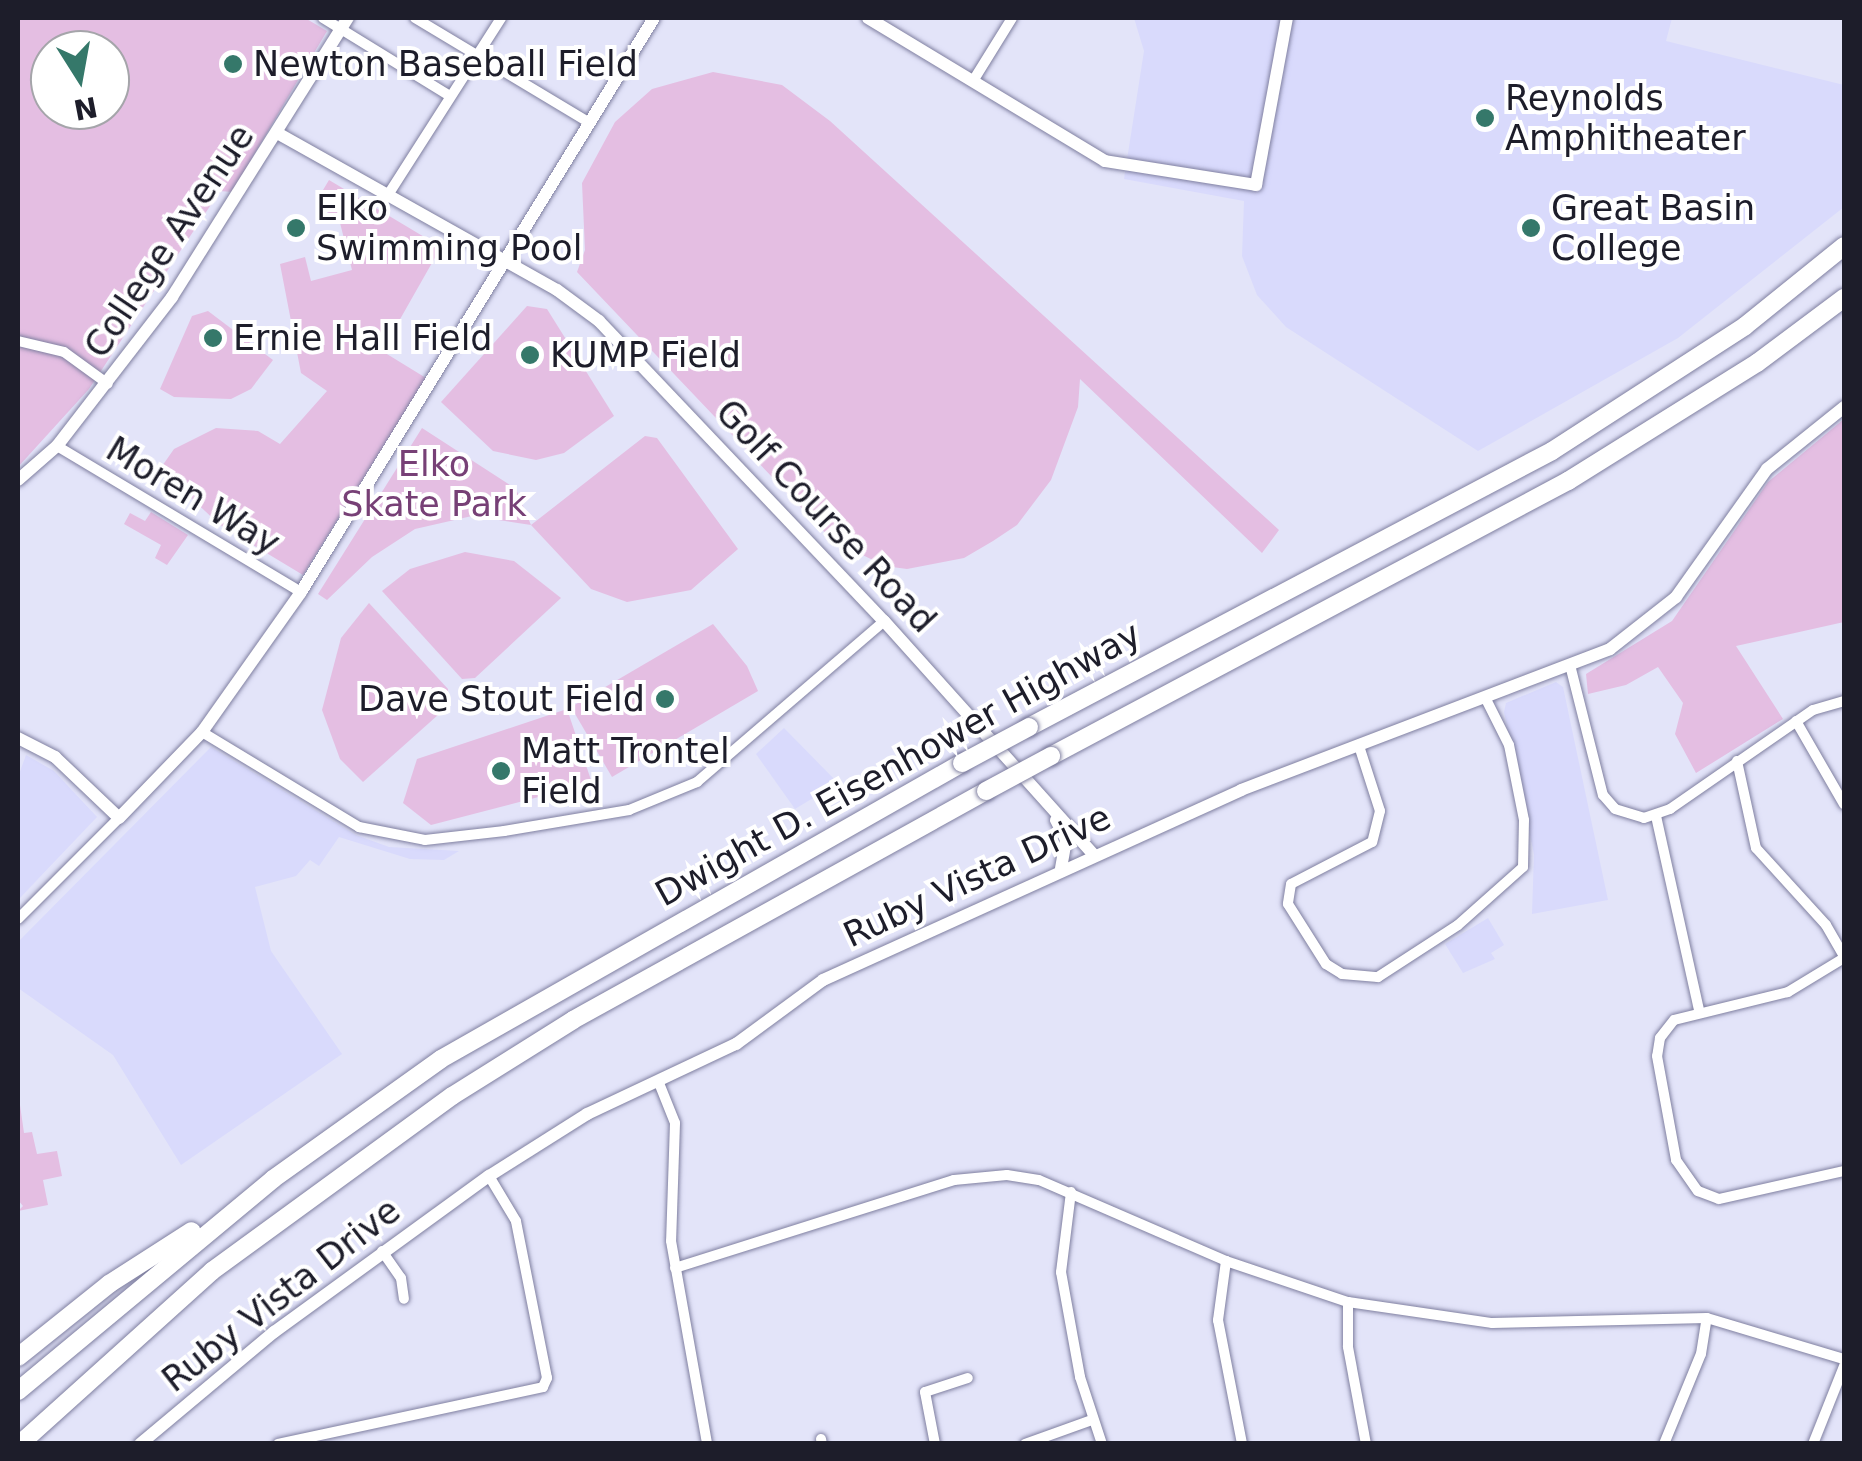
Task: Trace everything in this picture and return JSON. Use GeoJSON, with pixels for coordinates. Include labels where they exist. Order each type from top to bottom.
{"type":"FeatureCollection","features":[{"type":"Feature","properties":{"kind":"highway","name":"Dwight D. Eisenhower Highway"},"geometry":{"type":"LineString","coordinates":[[18,1391],[273,1180],[457,1049],[962,763],[1552,451],[1744,326],[1844,246]]}},
{"type":"Feature","properties":{"kind":"highway","name":"Dwight D. Eisenhower Highway"},"geometry":{"type":"LineString","coordinates":[[24,1444],[76,1388],[212,1271],[452,1096],[573,1020],[986,791],[1568,480],[1758,364],[1844,298]]}},
{"type":"Feature","properties":{"kind":"highway"},"geometry":{"type":"LineString","coordinates":[[18,1356],[109,1284],[273,1180]]}},
{"type":"Feature","properties":{"kind":"street"},"geometry":{"type":"LineString","coordinates":[[323,18],[345,23],[450,96]]}},
{"type":"Feature","properties":{"kind":"street"},"geometry":{"type":"LineString","coordinates":[[415,18],[590,123]]}},
{"type":"Feature","properties":{"kind":"street"},"geometry":{"type":"LineString","coordinates":[[386,198],[501,18]]}},
{"type":"Feature","properties":{"kind":"street"},"geometry":{"type":"LineString","coordinates":[[18,919],[202,732],[301,592],[507,264],[654,18]]}},
{"type":"Feature","properties":{"kind":"street"},"geometry":{"type":"LineString","coordinates":[[868,18],[1105,161],[1256,185],[1287,18]]}},
{"type":"Feature","properties":{"kind":"street"},"geometry":{"type":"LineString","coordinates":[[974,81],[1012,18]]}},
{"type":"Feature","properties":{"kind":"street","name":"College Avenue"},"geometry":{"type":"LineString","coordinates":[[18,480],[58,446],[108,384],[279,134],[345,23]]}},
{"type":"Feature","properties":{"kind":"street","name":"Golf Course Road"},"geometry":{"type":"LineString","coordinates":[[279,134],[386,198],[557,290],[618,338],[884,621],[1093,854]]}},
{"type":"Feature","properties":{"kind":"street"},"geometry":{"type":"LineString","coordinates":[[18,341],[64,352],[108,384]]}},
{"type":"Feature","properties":{"kind":"street","name":"Ruby Vista Drive"},"geometry":{"type":"LineString","coordinates":[[143,1443],[382,1250],[488,1176],[587,1114],[736,1044],[823,980],[1241,790],[1360,749],[1610,649],[1660,614],[1766,469],[1844,407]]}},
{"type":"Feature","properties":{"kind":"street","name":"Moren Way"},"geometry":{"type":"LineString","coordinates":[[58,446],[301,592]]}},
{"type":"Feature","properties":{"kind":"street"},"geometry":{"type":"LineString","coordinates":[[202,732],[322,808],[369,830],[425,840],[504,831],[630,810],[697,782],[884,621]]}},
{"type":"Feature","properties":{"kind":"street"},"geometry":{"type":"LineString","coordinates":[[1570,665],[1603,794],[1622,812],[1656,816],[1796,721],[1844,701]]}},
{"type":"Feature","properties":{"kind":"street"},"geometry":{"type":"LineString","coordinates":[[1360,749],[1380,810],[1376,832],[1366,848],[1291,884],[1288,904],[1326,964],[1342,974],[1378,977],[1458,925],[1523,867],[1524,820],[1509,746],[1486,698]]}},
{"type":"Feature","properties":{"kind":"street"},"geometry":{"type":"LineString","coordinates":[[1796,721],[1844,804]]}},
{"type":"Feature","properties":{"kind":"street"},"geometry":{"type":"LineString","coordinates":[[18,738],[55,756],[118,818]]}},
{"type":"Feature","properties":{"kind":"street"},"geometry":{"type":"LineString","coordinates":[[1737,762],[1756,848],[1826,925],[1844,957],[1788,992],[1699,1010],[1674,1020],[1658,1046],[1676,1160],[1688,1185],[1719,1199],[1844,1171]]}},
{"type":"Feature","properties":{"kind":"street"},"geometry":{"type":"LineString","coordinates":[[1030,780],[1065,835],[1061,869]]}},
{"type":"Feature","properties":{"kind":"street"},"geometry":{"type":"LineString","coordinates":[[1656,816],[1699,1010]]}},
{"type":"Feature","properties":{"kind":"street"},"geometry":{"type":"LineString","coordinates":[[659,1083],[675,1123],[675,1268],[707,1444]]}},
{"type":"Feature","properties":{"kind":"street"},"geometry":{"type":"LineString","coordinates":[[278,1444],[543,1387],[547,1378],[516,1221],[488,1176]]}},
{"type":"Feature","properties":{"kind":"street"},"geometry":{"type":"LineString","coordinates":[[675,1268],[970,1177],[1024,1176],[1071,1192],[1226,1262],[1348,1302],[1492,1323],[1707,1318],[1844,1358]]}},
{"type":"Feature","properties":{"kind":"street"},"geometry":{"type":"LineString","coordinates":[[1071,1192],[1059,1258],[1092,1420],[1102,1444]]}},
{"type":"Feature","properties":{"kind":"street"},"geometry":{"type":"LineString","coordinates":[[382,1250],[401,1278],[404,1299]]}},
{"type":"Feature","properties":{"kind":"street"},"geometry":{"type":"LineString","coordinates":[[1226,1262],[1218,1320],[1242,1444]]}},
{"type":"Feature","properties":{"kind":"street"},"geometry":{"type":"LineString","coordinates":[[1348,1302],[1348,1347],[1366,1444]]}},
{"type":"Feature","properties":{"kind":"street"},"geometry":{"type":"LineString","coordinates":[[1664,1444],[1701,1354],[1707,1318]]}},
{"type":"Feature","properties":{"kind":"street"},"geometry":{"type":"LineString","coordinates":[[1813,1444],[1844,1366]]}},
{"type":"Feature","properties":{"kind":"street"},"geometry":{"type":"LineString","coordinates":[[935,1444],[925,1392],[968,1378]]}},
{"type":"Feature","properties":{"kind":"street"},"geometry":{"type":"LineString","coordinates":[[1025,1444],[1092,1420]]}},
{"type":"Feature","properties":{"kind":"shaded area","name":"Great Basin College"},"geometry":{"type":"Polygon","coordinates":[[[1134,18],[1672,18],[1666,41],[1844,85],[1844,207],[1678,338],[1478,451],[1286,327],[1257,295],[1242,256],[1244,201],[1124,179],[1144,51],[1134,18]]]}},
{"type":"Feature","properties":{"kind":"shaded area"},"geometry":{"type":"Polygon","coordinates":[[[1556,682],[1563,687],[1608,900],[1532,914],[1534,854],[1504,712],[1506,703],[1556,682]]]}},
{"type":"Feature","properties":{"kind":"shaded area"},"geometry":{"type":"Polygon","coordinates":[[[784,728],[838,783],[795,809],[756,754],[784,728]]]}},
{"type":"Feature","properties":{"kind":"shaded area"},"geometry":{"type":"Polygon","coordinates":[[[211,747],[356,835],[389,847],[459,851],[444,860],[410,859],[339,837],[319,866],[310,860],[296,876],[255,887],[271,951],[342,1054],[181,1165],[113,1055],[18,988],[18,942],[211,747]]]}},
{"type":"Feature","properties":{"kind":"shaded area"},"geometry":{"type":"Polygon","coordinates":[[[26,755],[54,771],[97,817],[18,900],[18,777],[26,755]]]}},
{"type":"Feature","properties":{"kind":"shaded area"},"geometry":{"type":"Polygon","coordinates":[[[1488,918],[1504,945],[1491,953],[1495,959],[1463,973],[1445,944],[1488,918]]]}},
{"type":"Feature","properties":{"kind":"green space"},"geometry":{"type":"Polygon","coordinates":[[[18,18],[305,18],[327,31],[232,192],[220,191],[89,389],[18,467],[18,18]]]}},
{"type":"Feature","properties":{"kind":"green space"},"geometry":{"type":"Polygon","coordinates":[[[713,72],[782,85],[830,121],[1279,530],[1262,553],[1080,379],[1078,407],[1051,480],[1017,525],[993,541],[964,558],[907,569],[885,566],[832,540],[577,272],[585,250],[582,183],[615,122],[652,89],[713,72]]]}},
{"type":"Feature","properties":{"kind":"green space"},"geometry":{"type":"Polygon","coordinates":[[[329,180],[441,247],[382,351],[426,378],[303,575],[220,525],[160,469],[174,449],[216,428],[258,431],[280,444],[327,391],[301,373],[280,264],[305,257],[311,281],[352,270],[338,215],[329,216],[323,190],[329,180]]]}},
{"type":"Feature","properties":{"kind":"green space","name":"KUMP Field"},"geometry":{"type":"Polygon","coordinates":[[[527,306],[547,309],[614,416],[564,453],[536,460],[493,451],[441,402],[527,306]]]}},
{"type":"Feature","properties":{"kind":"green space","name":"Ernie Hall Field"},"geometry":{"type":"Polygon","coordinates":[[[208,311],[273,360],[251,389],[231,399],[174,397],[160,389],[192,316],[208,311]]]}},
{"type":"Feature","properties":{"kind":"green space"},"geometry":{"type":"Polygon","coordinates":[[[1844,419],[1844,622],[1736,646],[1783,719],[1696,773],[1675,734],[1683,703],[1658,667],[1626,685],[1588,694],[1586,674],[1672,621],[1768,482],[1844,419]]]}},
{"type":"Feature","properties":{"kind":"green space","name":"Elko Skate Park"},"geometry":{"type":"Polygon","coordinates":[[[422,428],[516,489],[531,525],[472,516],[415,529],[372,557],[327,600],[318,594],[422,428]]]}},
{"type":"Feature","properties":{"kind":"green space"},"geometry":{"type":"Polygon","coordinates":[[[645,436],[657,438],[738,549],[691,590],[627,602],[591,589],[531,525],[645,436]]]}},
{"type":"Feature","properties":{"kind":"green space"},"geometry":{"type":"Polygon","coordinates":[[[151,512],[188,535],[167,565],[155,558],[161,545],[124,524],[130,513],[145,521],[151,512]]]}},
{"type":"Feature","properties":{"kind":"green space"},"geometry":{"type":"Polygon","coordinates":[[[465,552],[514,561],[561,598],[475,678],[462,679],[382,591],[410,569],[465,552]]]}},
{"type":"Feature","properties":{"kind":"green space"},"geometry":{"type":"Polygon","coordinates":[[[369,603],[448,689],[448,706],[363,782],[340,759],[322,710],[341,638],[369,603]]]}},
{"type":"Feature","properties":{"kind":"green space","name":"Dave Stout Field"},"geometry":{"type":"Polygon","coordinates":[[[713,624],[747,666],[758,691],[612,777],[571,707],[713,624]]]}},
{"type":"Feature","properties":{"kind":"green space","name":"Matt Trontel Field"},"geometry":{"type":"Polygon","coordinates":[[[567,709],[592,783],[431,825],[403,803],[417,759],[567,709]]]}},
{"type":"Feature","properties":{"kind":"green space"},"geometry":{"type":"Polygon","coordinates":[[[18,1091],[24,1133],[32,1132],[37,1154],[57,1151],[62,1176],[43,1180],[48,1205],[18,1211],[23,1206],[18,1200],[18,1091]]]}},
{"type":"Feature","properties":{"kind":"place","name":"Newton Baseball Field"},"geometry":{"type":"Point","coordinates":[233,64]}},
{"type":"Feature","properties":{"kind":"place","name":"Reynolds Amphitheater"},"geometry":{"type":"Point","coordinates":[1485,118]}},
{"type":"Feature","properties":{"kind":"place","name":"Elko Swimming Pool"},"geometry":{"type":"Point","coordinates":[296,228]}},
{"type":"Feature","properties":{"kind":"place","name":"Great Basin College"},"geometry":{"type":"Point","coordinates":[1531,228]}},
{"type":"Feature","properties":{"kind":"place","name":"Ernie Hall Field"},"geometry":{"type":"Point","coordinates":[213,338]}},
{"type":"Feature","properties":{"kind":"place","name":"KUMP Field"},"geometry":{"type":"Point","coordinates":[530,355]}},
{"type":"Feature","properties":{"kind":"place","name":"Dave Stout Field"},"geometry":{"type":"Point","coordinates":[665,699]}},
{"type":"Feature","properties":{"kind":"place","name":"Matt Trontel Field"},"geometry":{"type":"Point","coordinates":[501,771]}}]}
